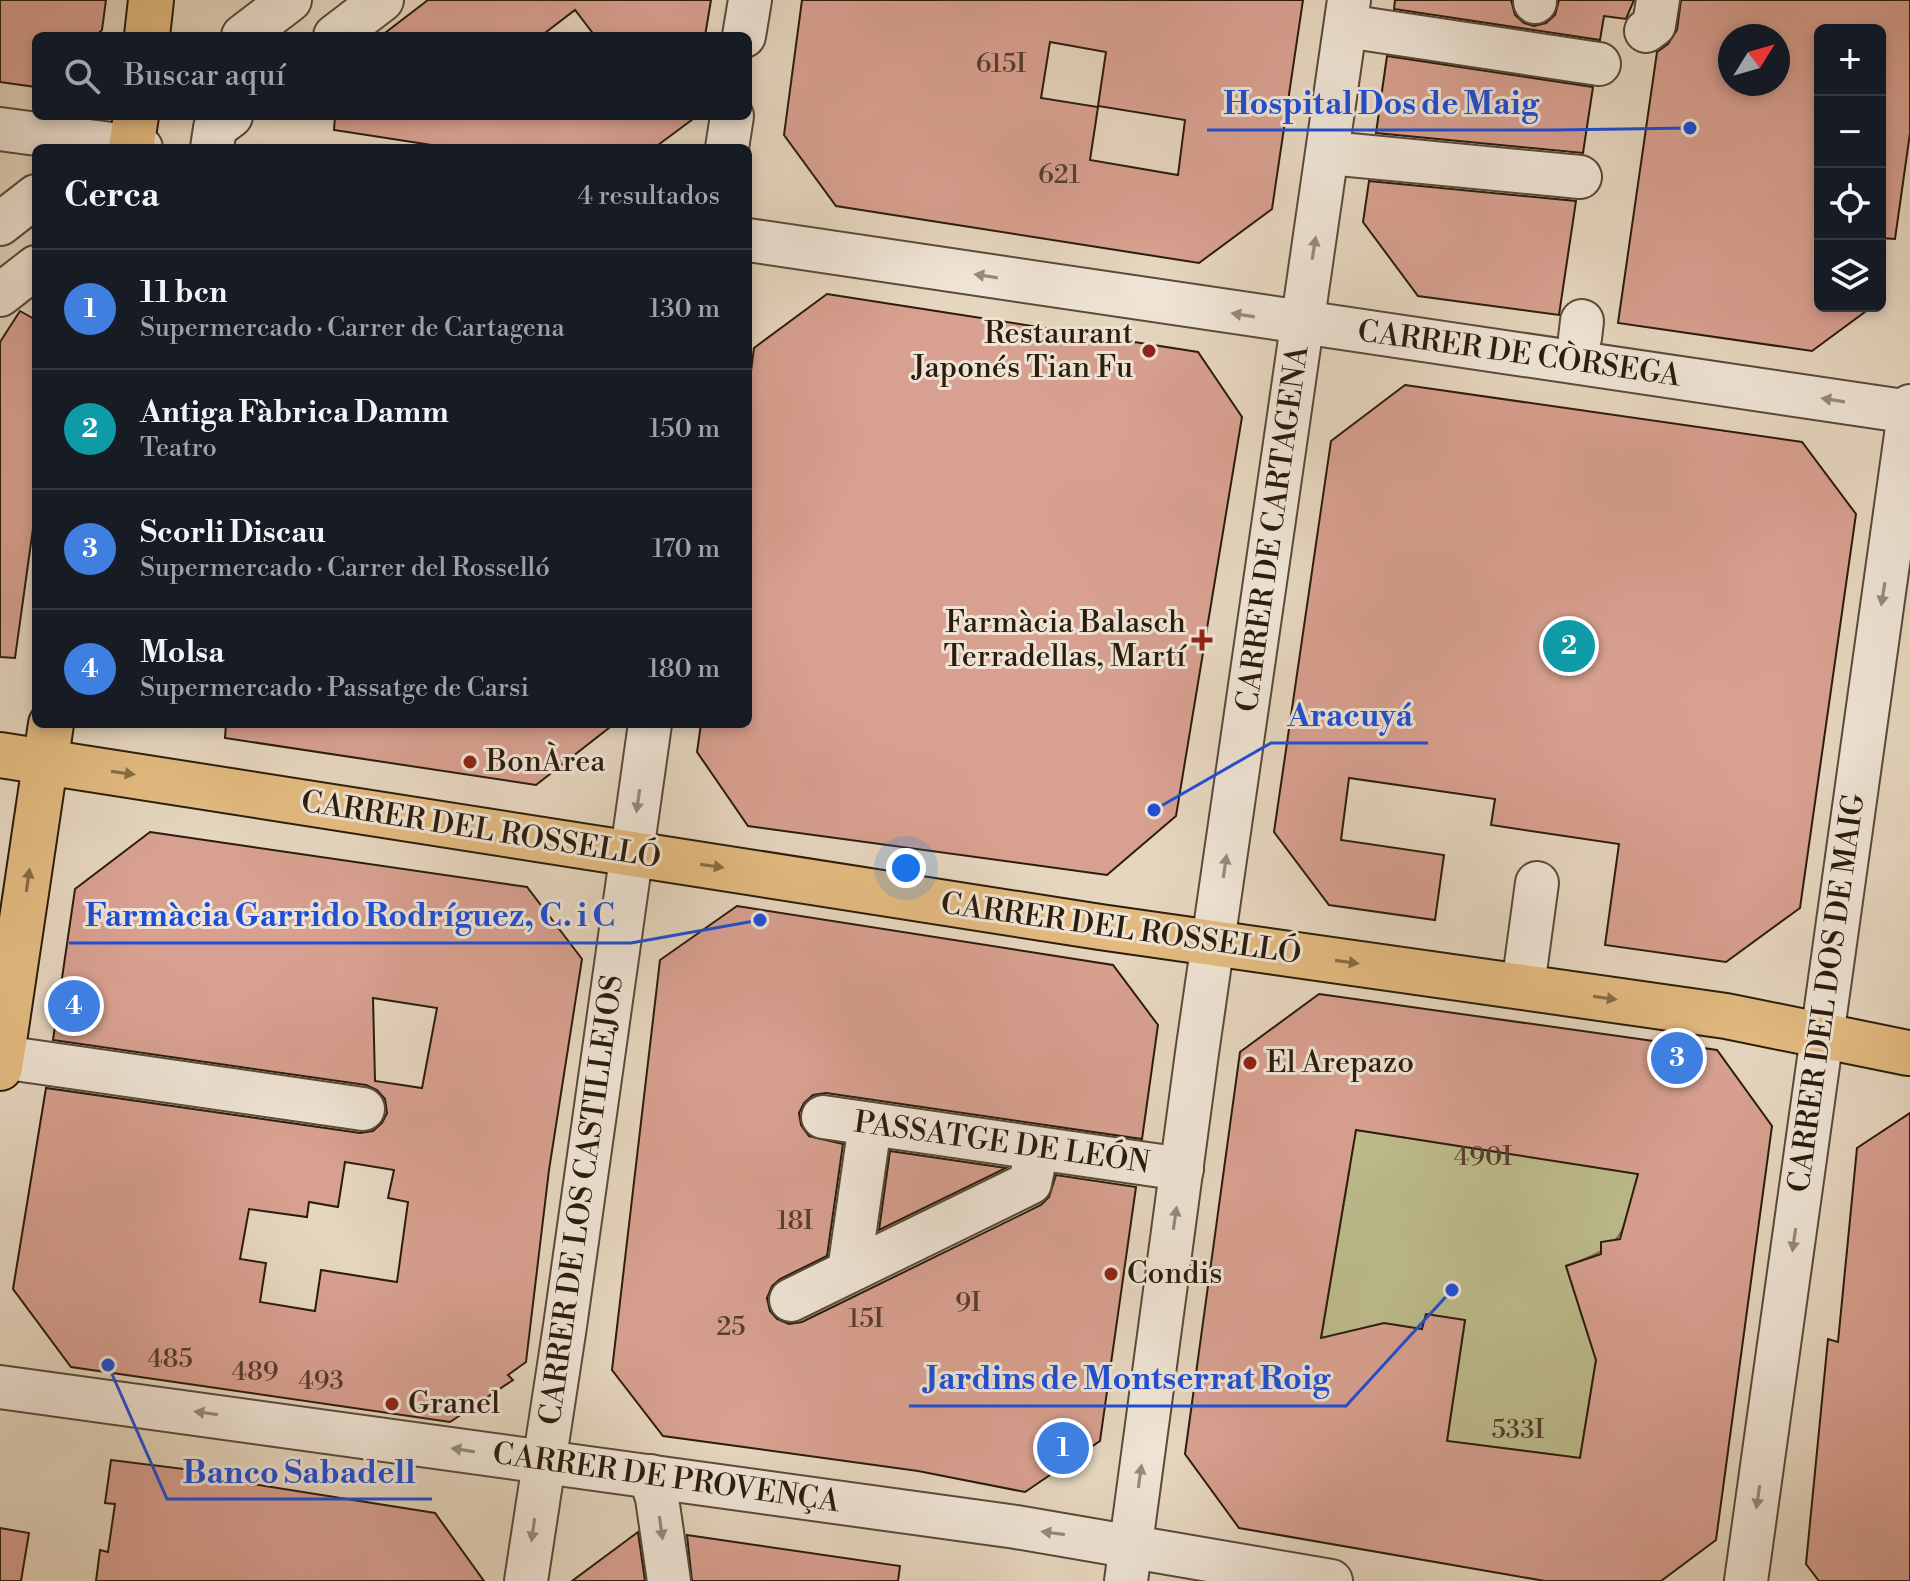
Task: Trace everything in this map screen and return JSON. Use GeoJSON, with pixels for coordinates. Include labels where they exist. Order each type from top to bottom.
{"type":"FeatureCollection","features":[{"type":"Feature","properties":{"kind":"main road"},"geometry":{"type":"LineString","coordinates":[[147,32],[151,0]]}},
{"type":"Feature","properties":{"kind":"main road"},"geometry":{"type":"LineString","coordinates":[[1,1062],[49,743]]}},
{"type":"Feature","properties":{"kind":"main road","name":"CARRER DEL ROSSELLÓ"},"geometry":{"type":"LineString","coordinates":[[0,755],[49,743],[631,853],[1215,943],[1726,1016],[1909,1053]]}},
{"type":"Feature","properties":{"kind":"street"},"geometry":{"type":"LineString","coordinates":[[248,32],[290,0]]}},
{"type":"Feature","properties":{"kind":"street"},"geometry":{"type":"LineString","coordinates":[[340,32],[382,0]]}},
{"type":"Feature","properties":{"kind":"street"},"geometry":{"type":"LineString","coordinates":[[745,32],[750,0]]}},
{"type":"Feature","properties":{"kind":"street"},"geometry":{"type":"LineString","coordinates":[[1348,13],[1599,64]]}},
{"type":"Feature","properties":{"kind":"street","name":"CARRER DE CARTAGENA"},"geometry":{"type":"LineString","coordinates":[[1128,1563],[1348,13]]}},
{"type":"Feature","properties":{"kind":"street"},"geometry":{"type":"LineString","coordinates":[[213,144],[215,128],[226,120]]}},
{"type":"Feature","properties":{"kind":"street"},"geometry":{"type":"LineString","coordinates":[[728,144],[731,120]]}},
{"type":"Feature","properties":{"kind":"street"},"geometry":{"type":"LineString","coordinates":[[0,129],[123,142]]}},
{"type":"Feature","properties":{"kind":"street"},"geometry":{"type":"LineString","coordinates":[[1329,153],[1580,177]]}},
{"type":"Feature","properties":{"kind":"street"},"geometry":{"type":"LineString","coordinates":[[0,224],[32,199]]}},
{"type":"Feature","properties":{"kind":"street","name":"CARRER DE CÒRSEGA"},"geometry":{"type":"LineString","coordinates":[[752,241],[1910,410]]}},
{"type":"Feature","properties":{"kind":"street"},"geometry":{"type":"LineString","coordinates":[[0,295],[32,270]]}},
{"type":"Feature","properties":{"kind":"street","name":"CARRER DEL DOS DE MAIG"},"geometry":{"type":"LineString","coordinates":[[1746,1581],[1820,1034],[1910,410]]}},
{"type":"Feature","properties":{"kind":"street","name":"CARRER DE LOS CASTILLEJOS"},"geometry":{"type":"LineString","coordinates":[[526,1581],[649,728]]}},
{"type":"Feature","properties":{"kind":"street"},"geometry":{"type":"LineString","coordinates":[[1523,986],[1537,883]]}},
{"type":"Feature","properties":{"kind":"street"},"geometry":{"type":"LineString","coordinates":[[1,1062],[363,1109]]}},
{"type":"Feature","properties":{"kind":"street","name":"PASSATGE DE LEÓN"},"geometry":{"type":"LineString","coordinates":[[823,1117],[1182,1169]]}},
{"type":"Feature","properties":{"kind":"street"},"geometry":{"type":"LineString","coordinates":[[849,1271],[870,1125]]}},
{"type":"Feature","properties":{"kind":"street"},"geometry":{"type":"LineString","coordinates":[[791,1300],[1030,1183],[1037,1149]]}},
{"type":"Feature","properties":{"kind":"street","name":"CARRER DE PROVENÇA"},"geometry":{"type":"LineString","coordinates":[[0,1387],[650,1476],[1128,1563],[1331,1581]]}},
{"type":"Feature","properties":{"kind":"street"},"geometry":{"type":"LineString","coordinates":[[650,1476],[657,1498],[669,1581]]}},
{"type":"Feature","properties":{"kind":"shaded area"},"geometry":{"type":"Polygon","coordinates":[[[1325,1125],[1638,1174],[1620,1235],[1602,1251],[1566,1266],[1596,1360],[1580,1458],[1447,1441],[1465,1320],[1426,1314],[1422,1329],[1321,1338],[1350,1166],[1325,1125]]]}},
{"type":"Feature","properties":{"kind":"building"},"geometry":{"type":"Polygon","coordinates":[[[0,0],[106,0],[100,32],[32,32],[32,86],[0,82],[0,0]]]}},
{"type":"Feature","properties":{"kind":"building"},"geometry":{"type":"Polygon","coordinates":[[[428,0],[711,0],[706,32],[592,32],[575,10],[546,32],[386,32],[428,0]]]}},
{"type":"Feature","properties":{"kind":"building"},"geometry":{"type":"Polygon","coordinates":[[[802,0],[1303,0],[1272,209],[1199,263],[836,206],[784,135],[802,0]],[[1050,42],[1041,98],[1098,107],[1090,160],[1178,175],[1185,120],[1098,106],[1106,52],[1050,42]]]}},
{"type":"Feature","properties":{"kind":"building"},"geometry":{"type":"Polygon","coordinates":[[[1395,0],[1511,0],[1515,15],[1524,23],[1534,26],[1546,23],[1555,15],[1559,0],[1634,0],[1626,19],[1604,16],[1600,40],[1394,9],[1395,0]]]}},
{"type":"Feature","properties":{"kind":"building"},"geometry":{"type":"Polygon","coordinates":[[[1681,0],[1910,0],[1910,133],[1895,239],[1886,238],[1886,24],[1814,24],[1814,312],[1865,312],[1812,351],[1618,323],[1657,52],[1668,44],[1677,30],[1681,0]]]}},
{"type":"Feature","properties":{"kind":"building"},"geometry":{"type":"Polygon","coordinates":[[[1387,56],[1593,87],[1583,153],[1376,133],[1387,56]]]}},
{"type":"Feature","properties":{"kind":"building"},"geometry":{"type":"Polygon","coordinates":[[[335,120],[692,120],[659,144],[425,144],[334,130],[335,120]]]}},
{"type":"Feature","properties":{"kind":"building"},"geometry":{"type":"Polygon","coordinates":[[[1369,181],[1576,201],[1559,315],[1418,296],[1363,222],[1369,181]]]}},
{"type":"Feature","properties":{"kind":"building"},"geometry":{"type":"Polygon","coordinates":[[[827,294],[1198,352],[1242,417],[1176,816],[1107,875],[748,826],[697,752],[700,728],[752,728],[754,348],[827,294]]]}},
{"type":"Feature","properties":{"kind":"building"},"geometry":{"type":"Polygon","coordinates":[[[20,311],[32,318],[32,536],[15,658],[0,657],[0,342],[20,311]]]}},
{"type":"Feature","properties":{"kind":"building"},"geometry":{"type":"Polygon","coordinates":[[[1405,385],[1802,442],[1856,514],[1800,908],[1726,962],[1605,945],[1619,844],[1491,825],[1495,799],[1349,778],[1341,840],[1444,855],[1435,920],[1329,905],[1274,832],[1331,441],[1405,385]]]}},
{"type":"Feature","properties":{"kind":"building"},"geometry":{"type":"Polygon","coordinates":[[[226,728],[609,728],[536,785],[225,738],[226,728]]]}},
{"type":"Feature","properties":{"kind":"building"},"geometry":{"type":"Polygon","coordinates":[[[150,832],[527,887],[582,959],[549,1170],[526,1362],[508,1375],[513,1380],[450,1422],[71,1367],[13,1289],[46,1088],[360,1133],[373,1131],[387,1113],[385,1099],[377,1090],[366,1085],[53,1040],[75,889],[150,832]],[[373,998],[375,1081],[422,1088],[437,1008],[373,998]],[[345,1162],[338,1207],[309,1202],[307,1217],[249,1209],[240,1259],[266,1263],[260,1302],[315,1311],[321,1270],[397,1282],[408,1202],[388,1198],[394,1170],[345,1162]]]}},
{"type":"Feature","properties":{"kind":"building"},"geometry":{"type":"Polygon","coordinates":[[[737,906],[1113,965],[1158,1025],[1142,1139],[826,1093],[813,1095],[799,1113],[801,1125],[809,1136],[843,1144],[827,1256],[780,1279],[772,1286],[767,1298],[770,1311],[777,1319],[789,1324],[802,1322],[1041,1205],[1049,1197],[1056,1175],[1136,1187],[1100,1441],[1025,1492],[918,1471],[663,1436],[612,1370],[660,960],[737,906]]]}},
{"type":"Feature","properties":{"kind":"building"},"geometry":{"type":"Polygon","coordinates":[[[1319,994],[1717,1050],[1772,1126],[1716,1540],[1661,1581],[1545,1581],[1239,1528],[1185,1454],[1240,1052],[1319,994]],[[1356,1130],[1321,1338],[1384,1323],[1422,1329],[1426,1314],[1465,1320],[1447,1441],[1580,1458],[1596,1360],[1566,1266],[1601,1254],[1601,1242],[1620,1239],[1638,1174],[1356,1130]]]}},
{"type":"Feature","properties":{"kind":"building"},"geometry":{"type":"Polygon","coordinates":[[[1910,1113],[1910,1581],[1819,1581],[1806,1564],[1828,1339],[1838,1342],[1857,1148],[1910,1113]]]}},
{"type":"Feature","properties":{"kind":"building"},"geometry":{"type":"Polygon","coordinates":[[[890,1151],[1006,1168],[879,1230],[890,1151]]]}},
{"type":"Feature","properties":{"kind":"building"},"geometry":{"type":"Polygon","coordinates":[[[111,1460],[241,1476],[240,1482],[435,1513],[484,1581],[96,1581],[100,1550],[108,1552],[115,1504],[105,1503],[111,1460]]]}},
{"type":"Feature","properties":{"kind":"building"},"geometry":{"type":"Polygon","coordinates":[[[0,1528],[29,1533],[21,1581],[0,1581],[0,1528]]]}},
{"type":"Feature","properties":{"kind":"building"},"geometry":{"type":"Polygon","coordinates":[[[638,1532],[645,1581],[572,1581],[638,1532]]]}},
{"type":"Feature","properties":{"kind":"building"},"geometry":{"type":"Polygon","coordinates":[[[687,1535],[900,1566],[898,1581],[692,1581],[687,1535]]]}},
{"type":"Feature","properties":{"kind":"place","name":"Hospital Dos de Maig"},"geometry":{"type":"Point","coordinates":[1690,128]}},
{"type":"Feature","properties":{"kind":"place","name":"Restaurant Japonés Tian Fu"},"geometry":{"type":"Point","coordinates":[1149,351]}},
{"type":"Feature","properties":{"kind":"place","name":"Farmàcia Balasch Terradellas, Martí"},"geometry":{"type":"Point","coordinates":[1202,640]}},
{"type":"Feature","properties":{"kind":"place","name":"Antiga Fàbrica Damm"},"geometry":{"type":"Point","coordinates":[1569,646]}},
{"type":"Feature","properties":{"kind":"place","name":"BonÀrea"},"geometry":{"type":"Point","coordinates":[470,762]}},
{"type":"Feature","properties":{"kind":"place","name":"Aracuyá"},"geometry":{"type":"Point","coordinates":[1154,810]}},
{"type":"Feature","properties":{"kind":"place","name":"Farmàcia Garrido Rodríguez, C. i C"},"geometry":{"type":"Point","coordinates":[760,920]}},
{"type":"Feature","properties":{"kind":"place","name":"Molsa"},"geometry":{"type":"Point","coordinates":[74,1006]}},
{"type":"Feature","properties":{"kind":"place","name":"Scorli Discau"},"geometry":{"type":"Point","coordinates":[1677,1058]}},
{"type":"Feature","properties":{"kind":"place","name":"El Arepazo"},"geometry":{"type":"Point","coordinates":[1250,1063]}},
{"type":"Feature","properties":{"kind":"place","name":"Condis"},"geometry":{"type":"Point","coordinates":[1111,1274]}},
{"type":"Feature","properties":{"kind":"place","name":"Jardins de Montserrat Roig"},"geometry":{"type":"Point","coordinates":[1452,1290]}},
{"type":"Feature","properties":{"kind":"place","name":"Banco Sabadell"},"geometry":{"type":"Point","coordinates":[108,1365]}},
{"type":"Feature","properties":{"kind":"place","name":"Granel"},"geometry":{"type":"Point","coordinates":[392,1404]}},
{"type":"Feature","properties":{"kind":"place","name":"11 bcn"},"geometry":{"type":"Point","coordinates":[1063,1448]}}]}
